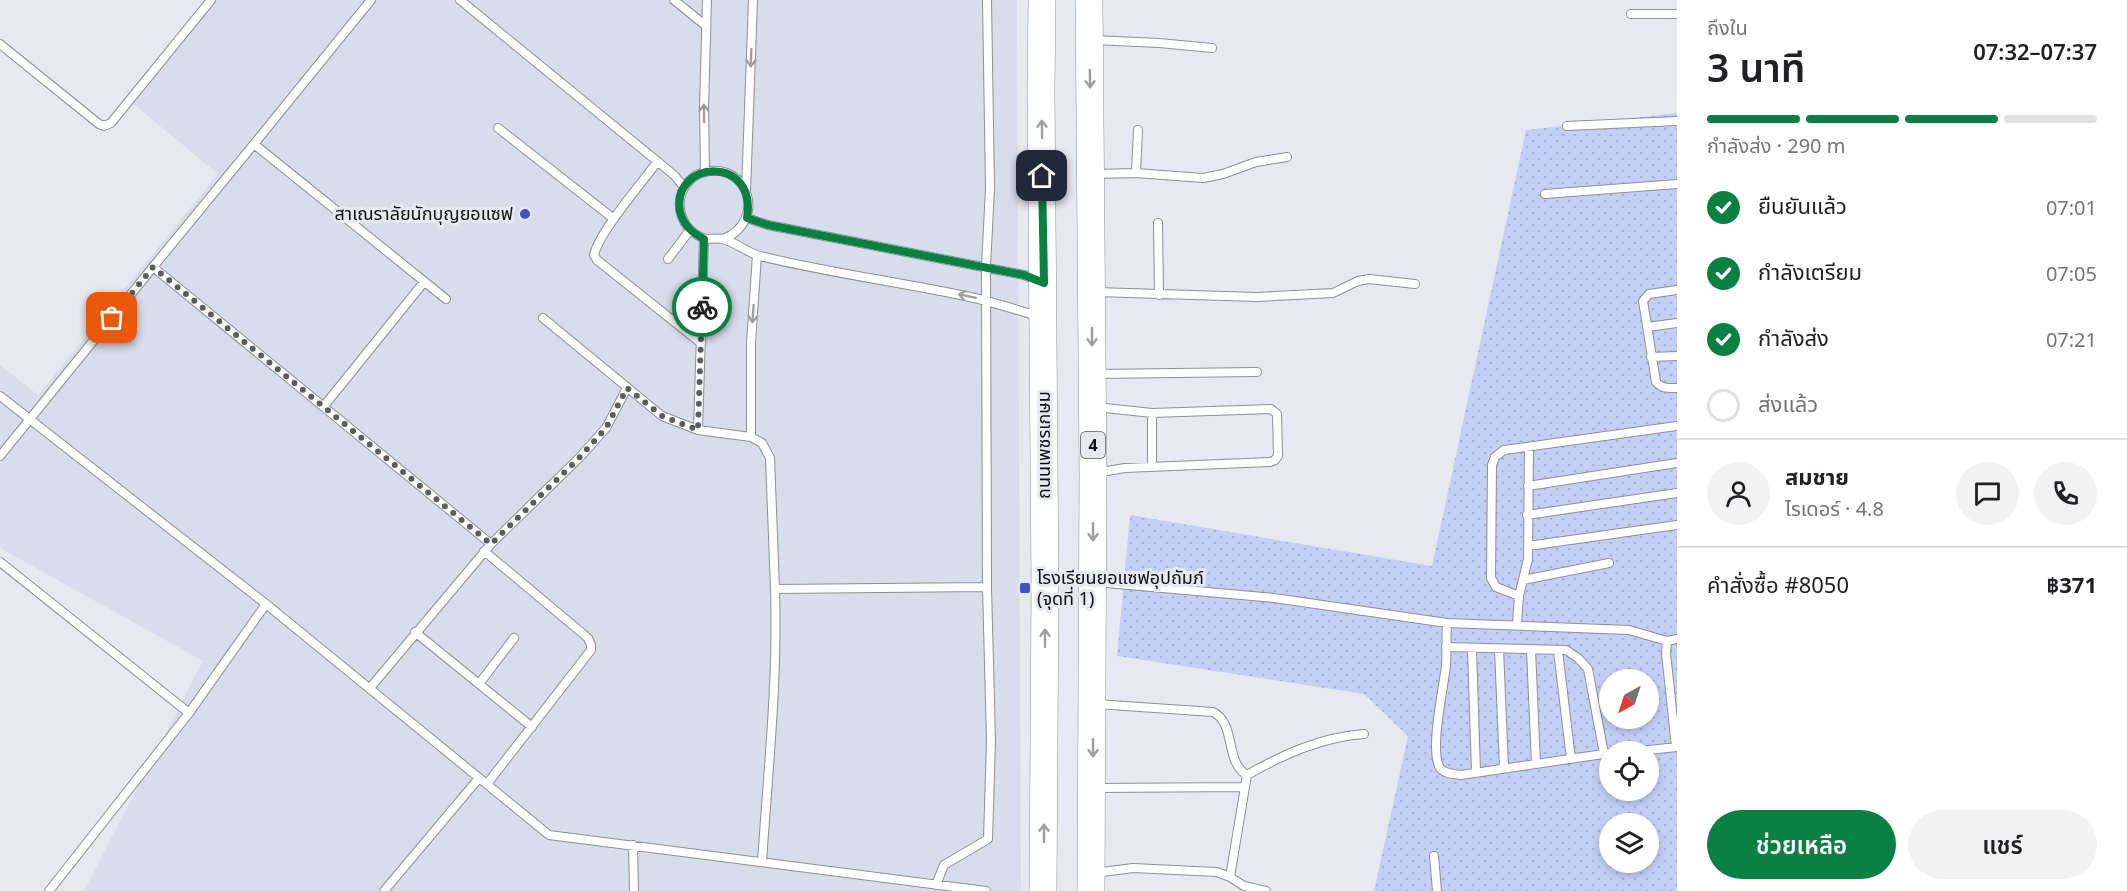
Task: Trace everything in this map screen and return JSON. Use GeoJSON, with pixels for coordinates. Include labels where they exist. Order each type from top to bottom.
{"type":"FeatureCollection","features":[{"type":"Feature","properties":{"kind":"main road","name":"ถนนเพชรเกษม"},"geometry":{"type":"LineString","coordinates":[[1042,0],[1046,586],[1043,891]]}},
{"type":"Feature","properties":{"kind":"main road","name":"4"},"geometry":{"type":"LineString","coordinates":[[1089,0],[1093,407],[1091,882]]}},
{"type":"Feature","properties":{"kind":"lane"},"geometry":{"type":"LineString","coordinates":[[0,44],[99,124],[105,126],[111,123],[211,0]]}},
{"type":"Feature","properties":{"kind":"lane"},"geometry":{"type":"LineString","coordinates":[[0,456],[371,0]]}},
{"type":"Feature","properties":{"kind":"lane"},"geometry":{"type":"LineString","coordinates":[[460,0],[657,162],[684,187]]}},
{"type":"Feature","properties":{"kind":"lane"},"geometry":{"type":"LineString","coordinates":[[674,0],[706,26]]}},
{"type":"Feature","properties":{"kind":"lane"},"geometry":{"type":"LineString","coordinates":[[705,172],[707,0]]}},
{"type":"Feature","properties":{"kind":"lane"},"geometry":{"type":"LineString","coordinates":[[723,239],[737,232],[747,218],[749,205],[746,191],[753,0]]}},
{"type":"Feature","properties":{"kind":"lane"},"geometry":{"type":"LineString","coordinates":[[936,885],[944,865],[988,838],[991,741],[987,587],[986,267],[990,188],[987,0]]}},
{"type":"Feature","properties":{"kind":"lane"},"geometry":{"type":"LineString","coordinates":[[1631,14],[1677,14]]}},
{"type":"Feature","properties":{"kind":"lane"},"geometry":{"type":"LineString","coordinates":[[1089,40],[1159,42],[1212,48]]}},
{"type":"Feature","properties":{"kind":"lane"},"geometry":{"type":"LineString","coordinates":[[1567,126],[1677,121]]}},
{"type":"Feature","properties":{"kind":"lane"},"geometry":{"type":"LineString","coordinates":[[498,128],[614,219]]}},
{"type":"Feature","properties":{"kind":"lane"},"geometry":{"type":"LineString","coordinates":[[1136,173],[1138,130]]}},
{"type":"Feature","properties":{"kind":"lane"},"geometry":{"type":"LineString","coordinates":[[254,144],[446,299]]}},
{"type":"Feature","properties":{"kind":"lane"},"geometry":{"type":"LineString","coordinates":[[1091,174],[1136,173],[1203,178],[1223,174],[1256,162],[1287,157]]}},
{"type":"Feature","properties":{"kind":"lane"},"geometry":{"type":"LineString","coordinates":[[657,162],[614,219],[595,248],[594,255],[597,260],[701,343]]}},
{"type":"Feature","properties":{"kind":"lane"},"geometry":{"type":"LineString","coordinates":[[746,191],[736,178],[722,171],[705,172],[694,177],[684,187],[679,205],[681,214],[690,230],[704,239],[723,239],[757,255],[987,302],[1044,318]]}},
{"type":"Feature","properties":{"kind":"lane"},"geometry":{"type":"LineString","coordinates":[[1545,194],[1677,184]]}},
{"type":"Feature","properties":{"kind":"lane"},"geometry":{"type":"LineString","coordinates":[[747,218],[768,225],[1024,275],[1044,283]]}},
{"type":"Feature","properties":{"kind":"lane"},"geometry":{"type":"LineString","coordinates":[[1158,223],[1159,295]]}},
{"type":"Feature","properties":{"kind":"lane"},"geometry":{"type":"LineString","coordinates":[[668,260],[690,230]]}},
{"type":"Feature","properties":{"kind":"lane"},"geometry":{"type":"LineString","coordinates":[[698,430],[704,239]]}},
{"type":"Feature","properties":{"kind":"lane"},"geometry":{"type":"LineString","coordinates":[[751,437],[751,343],[757,255]]}},
{"type":"Feature","properties":{"kind":"lane"},"geometry":{"type":"LineString","coordinates":[[153,267],[491,544]]}},
{"type":"Feature","properties":{"kind":"lane"},"geometry":{"type":"LineString","coordinates":[[1092,292],[1257,297],[1333,293],[1358,281],[1369,279],[1415,284]]}},
{"type":"Feature","properties":{"kind":"lane"},"geometry":{"type":"LineString","coordinates":[[324,406],[424,282]]}},
{"type":"Feature","properties":{"kind":"lane"},"geometry":{"type":"LineString","coordinates":[[1677,290],[1649,294],[1643,301],[1656,382],[1666,388],[1677,388]]}},
{"type":"Feature","properties":{"kind":"lane"},"geometry":{"type":"LineString","coordinates":[[543,318],[662,416],[698,430],[751,437],[762,443],[770,458],[773,488],[776,625],[762,862]]}},
{"type":"Feature","properties":{"kind":"lane"},"geometry":{"type":"LineString","coordinates":[[1647,327],[1677,323]]}},
{"type":"Feature","properties":{"kind":"lane"},"geometry":{"type":"LineString","coordinates":[[1651,357],[1677,356]]}},
{"type":"Feature","properties":{"kind":"lane"},"geometry":{"type":"LineString","coordinates":[[1092,374],[1257,372]]}},
{"type":"Feature","properties":{"kind":"lane"},"geometry":{"type":"LineString","coordinates":[[370,688],[484,551],[580,457],[606,428],[627,388]]}},
{"type":"Feature","properties":{"kind":"lane"},"geometry":{"type":"LineString","coordinates":[[0,396],[267,604],[549,835],[986,891]]}},
{"type":"Feature","properties":{"kind":"lane"},"geometry":{"type":"LineString","coordinates":[[1093,407],[1152,413],[1270,410],[1277,414],[1278,456],[1270,462],[1152,467],[1093,473]]}},
{"type":"Feature","properties":{"kind":"lane"},"geometry":{"type":"LineString","coordinates":[[1152,413],[1152,467]]}},
{"type":"Feature","properties":{"kind":"lane"},"geometry":{"type":"LineString","coordinates":[[1519,596],[1496,587],[1491,578],[1492,465],[1496,457],[1504,450],[1677,426]]}},
{"type":"Feature","properties":{"kind":"lane"},"geometry":{"type":"LineString","coordinates":[[1517,624],[1519,596],[1528,546],[1528,447]]}},
{"type":"Feature","properties":{"kind":"lane"},"geometry":{"type":"LineString","coordinates":[[1528,486],[1677,463]]}},
{"type":"Feature","properties":{"kind":"lane"},"geometry":{"type":"LineString","coordinates":[[1527,515],[1677,493]]}},
{"type":"Feature","properties":{"kind":"lane"},"geometry":{"type":"LineString","coordinates":[[1528,546],[1677,525]]}},
{"type":"Feature","properties":{"kind":"lane"},"geometry":{"type":"LineString","coordinates":[[484,551],[588,638],[591,645],[591,650],[487,784]]}},
{"type":"Feature","properties":{"kind":"lane"},"geometry":{"type":"LineString","coordinates":[[0,562],[189,713]]}},
{"type":"Feature","properties":{"kind":"lane"},"geometry":{"type":"LineString","coordinates":[[1523,580],[1609,563]]}},
{"type":"Feature","properties":{"kind":"lane"},"geometry":{"type":"LineString","coordinates":[[1093,582],[1274,598],[1447,623],[1629,630],[1667,641],[1677,639]]}},
{"type":"Feature","properties":{"kind":"lane"},"geometry":{"type":"LineString","coordinates":[[775,589],[987,587]]}},
{"type":"Feature","properties":{"kind":"lane"},"geometry":{"type":"LineString","coordinates":[[53,890],[189,713],[267,604]]}},
{"type":"Feature","properties":{"kind":"lane"},"geometry":{"type":"LineString","coordinates":[[1447,623],[1445,678],[1437,729],[1437,758],[1440,768],[1446,772],[1461,775],[1599,755]]}},
{"type":"Feature","properties":{"kind":"lane"},"geometry":{"type":"LineString","coordinates":[[415,632],[532,727]]}},
{"type":"Feature","properties":{"kind":"lane"},"geometry":{"type":"LineString","coordinates":[[479,684],[514,638]]}},
{"type":"Feature","properties":{"kind":"lane"},"geometry":{"type":"LineString","coordinates":[[1659,749],[1676,747],[1666,653],[1667,641]]}},
{"type":"Feature","properties":{"kind":"lane"},"geometry":{"type":"LineString","coordinates":[[1446,647],[1566,650],[1588,669],[1604,741]]}},
{"type":"Feature","properties":{"kind":"lane"},"geometry":{"type":"LineString","coordinates":[[1472,649],[1476,772]]}},
{"type":"Feature","properties":{"kind":"lane"},"geometry":{"type":"LineString","coordinates":[[1499,649],[1504,768]]}},
{"type":"Feature","properties":{"kind":"lane"},"geometry":{"type":"LineString","coordinates":[[1531,650],[1536,764]]}},
{"type":"Feature","properties":{"kind":"lane"},"geometry":{"type":"LineString","coordinates":[[1558,651],[1571,759]]}},
{"type":"Feature","properties":{"kind":"lane"},"geometry":{"type":"LineString","coordinates":[[1093,704],[1213,712],[1220,716],[1225,724],[1237,767],[1248,775]]}},
{"type":"Feature","properties":{"kind":"lane"},"geometry":{"type":"LineString","coordinates":[[1230,877],[1248,775],[1305,746],[1349,735],[1364,734]]}},
{"type":"Feature","properties":{"kind":"lane"},"geometry":{"type":"LineString","coordinates":[[384,891],[479,778]]}},
{"type":"Feature","properties":{"kind":"lane"},"geometry":{"type":"LineString","coordinates":[[1092,788],[1245,787]]}},
{"type":"Feature","properties":{"kind":"lane"},"geometry":{"type":"LineString","coordinates":[[633,845],[634,891]]}},
{"type":"Feature","properties":{"kind":"lane"},"geometry":{"type":"LineString","coordinates":[[1434,856],[1437,891]]}},
{"type":"Feature","properties":{"kind":"lane"},"geometry":{"type":"LineString","coordinates":[[1091,882],[1133,868],[1216,872],[1244,886],[1266,891]]}},
{"type":"Feature","properties":{"kind":"shaded area"},"geometry":{"type":"Polygon","coordinates":[[[205,0],[1017,0],[1021,891],[84,891],[203,661],[0,548],[0,365],[38,395],[218,174],[125,97],[205,0]]]}},
{"type":"Feature","properties":{"kind":"shaded area"},"geometry":{"type":"Polygon","coordinates":[[[1677,113],[1677,891],[1374,891],[1408,736],[1364,694],[1117,656],[1130,515],[1432,566],[1526,130],[1677,113]]]}},
{"type":"Feature","properties":{"kind":"way so far"},"geometry":{"type":"LineString","coordinates":[[112,318],[153,267],[491,544],[580,457],[606,428],[627,388],[662,416],[698,430],[702,307]]}},
{"type":"Feature","properties":{"kind":"place","name":"สาเณราลัยนักบุญยอแซฟ"},"geometry":{"type":"Point","coordinates":[525,214]}},
{"type":"Feature","properties":{"kind":"place","name":"โรงเรียนยอแซฟอุปถัมภ์ (จุดที่ 1)"},"geometry":{"type":"Point","coordinates":[1025,588]}},
{"type":"Feature","properties":{"kind":"route"},"geometry":{"type":"LineString","coordinates":[[702,307],[704,239],[696,235],[684,223],[679,205],[684,187],[694,177],[705,172],[722,171],[736,178],[746,191],[749,205],[747,218],[768,225],[986,267],[1024,275],[1044,283],[1042,176]]}}]}
